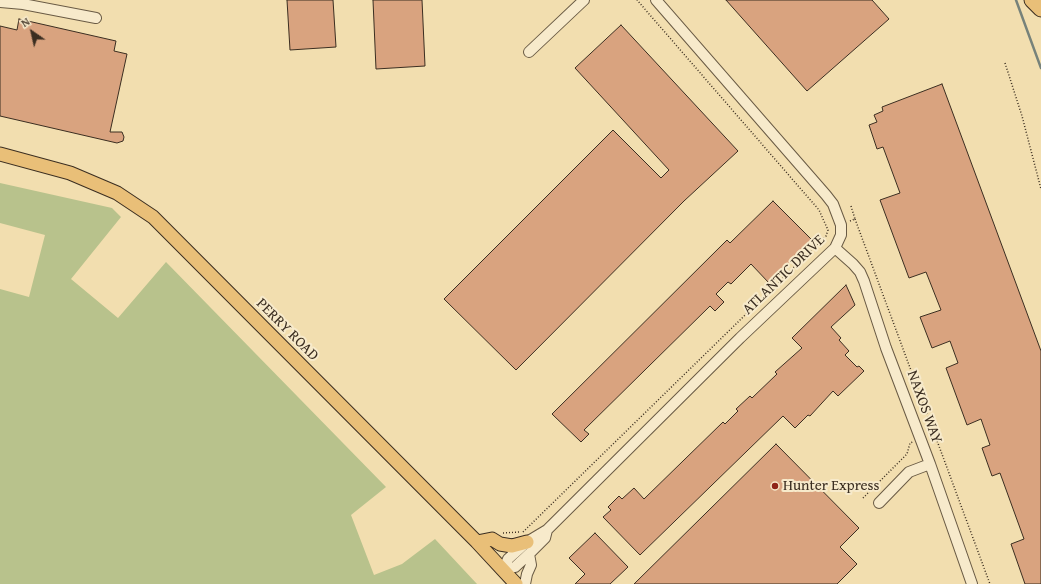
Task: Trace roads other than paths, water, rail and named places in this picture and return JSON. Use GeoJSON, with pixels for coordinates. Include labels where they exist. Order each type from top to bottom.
{"type":"FeatureCollection","features":[{"type":"Feature","properties":{"kind":"highway"},"geometry":{"type":"LineString","coordinates":[[1032,0],[1041,9]]}},
{"type":"Feature","properties":{"kind":"main road","name":"PERRY ROAD"},"geometry":{"type":"LineString","coordinates":[[0,154],[70,173],[117,193],[153,217],[477,542],[516,584]]}},
{"type":"Feature","properties":{"kind":"main road"},"geometry":{"type":"LineString","coordinates":[[477,542],[492,539],[500,544],[528,548]]}},
{"type":"Feature","properties":{"kind":"street"},"geometry":{"type":"LineString","coordinates":[[529,52],[584,0]]}},
{"type":"Feature","properties":{"kind":"street","name":"ATLANTIC DRIVE"},"geometry":{"type":"LineString","coordinates":[[503,570],[508,559],[528,548],[547,530],[740,338],[835,248],[841,234],[833,204],[656,0]]}},
{"type":"Feature","properties":{"kind":"street"},"geometry":{"type":"LineString","coordinates":[[0,2],[23,4],[96,18]]}},
{"type":"Feature","properties":{"kind":"street","name":"NAXOS WAY"},"geometry":{"type":"LineString","coordinates":[[835,248],[853,264],[860,272],[864,281],[886,348],[930,464],[972,584]]}},
{"type":"Feature","properties":{"kind":"street"},"geometry":{"type":"LineString","coordinates":[[879,503],[910,472],[930,464]]}},
{"type":"Feature","properties":{"kind":"street"},"geometry":{"type":"LineString","coordinates":[[525,584],[531,565],[528,548]]}},
{"type":"Feature","properties":{"kind":"waterway"},"geometry":{"type":"LineString","coordinates":[[1016,0],[1041,68]]}},
{"type":"Feature","properties":{"kind":"place","name":"Hunter Express"},"geometry":{"type":"Point","coordinates":[775,486]}}]}
